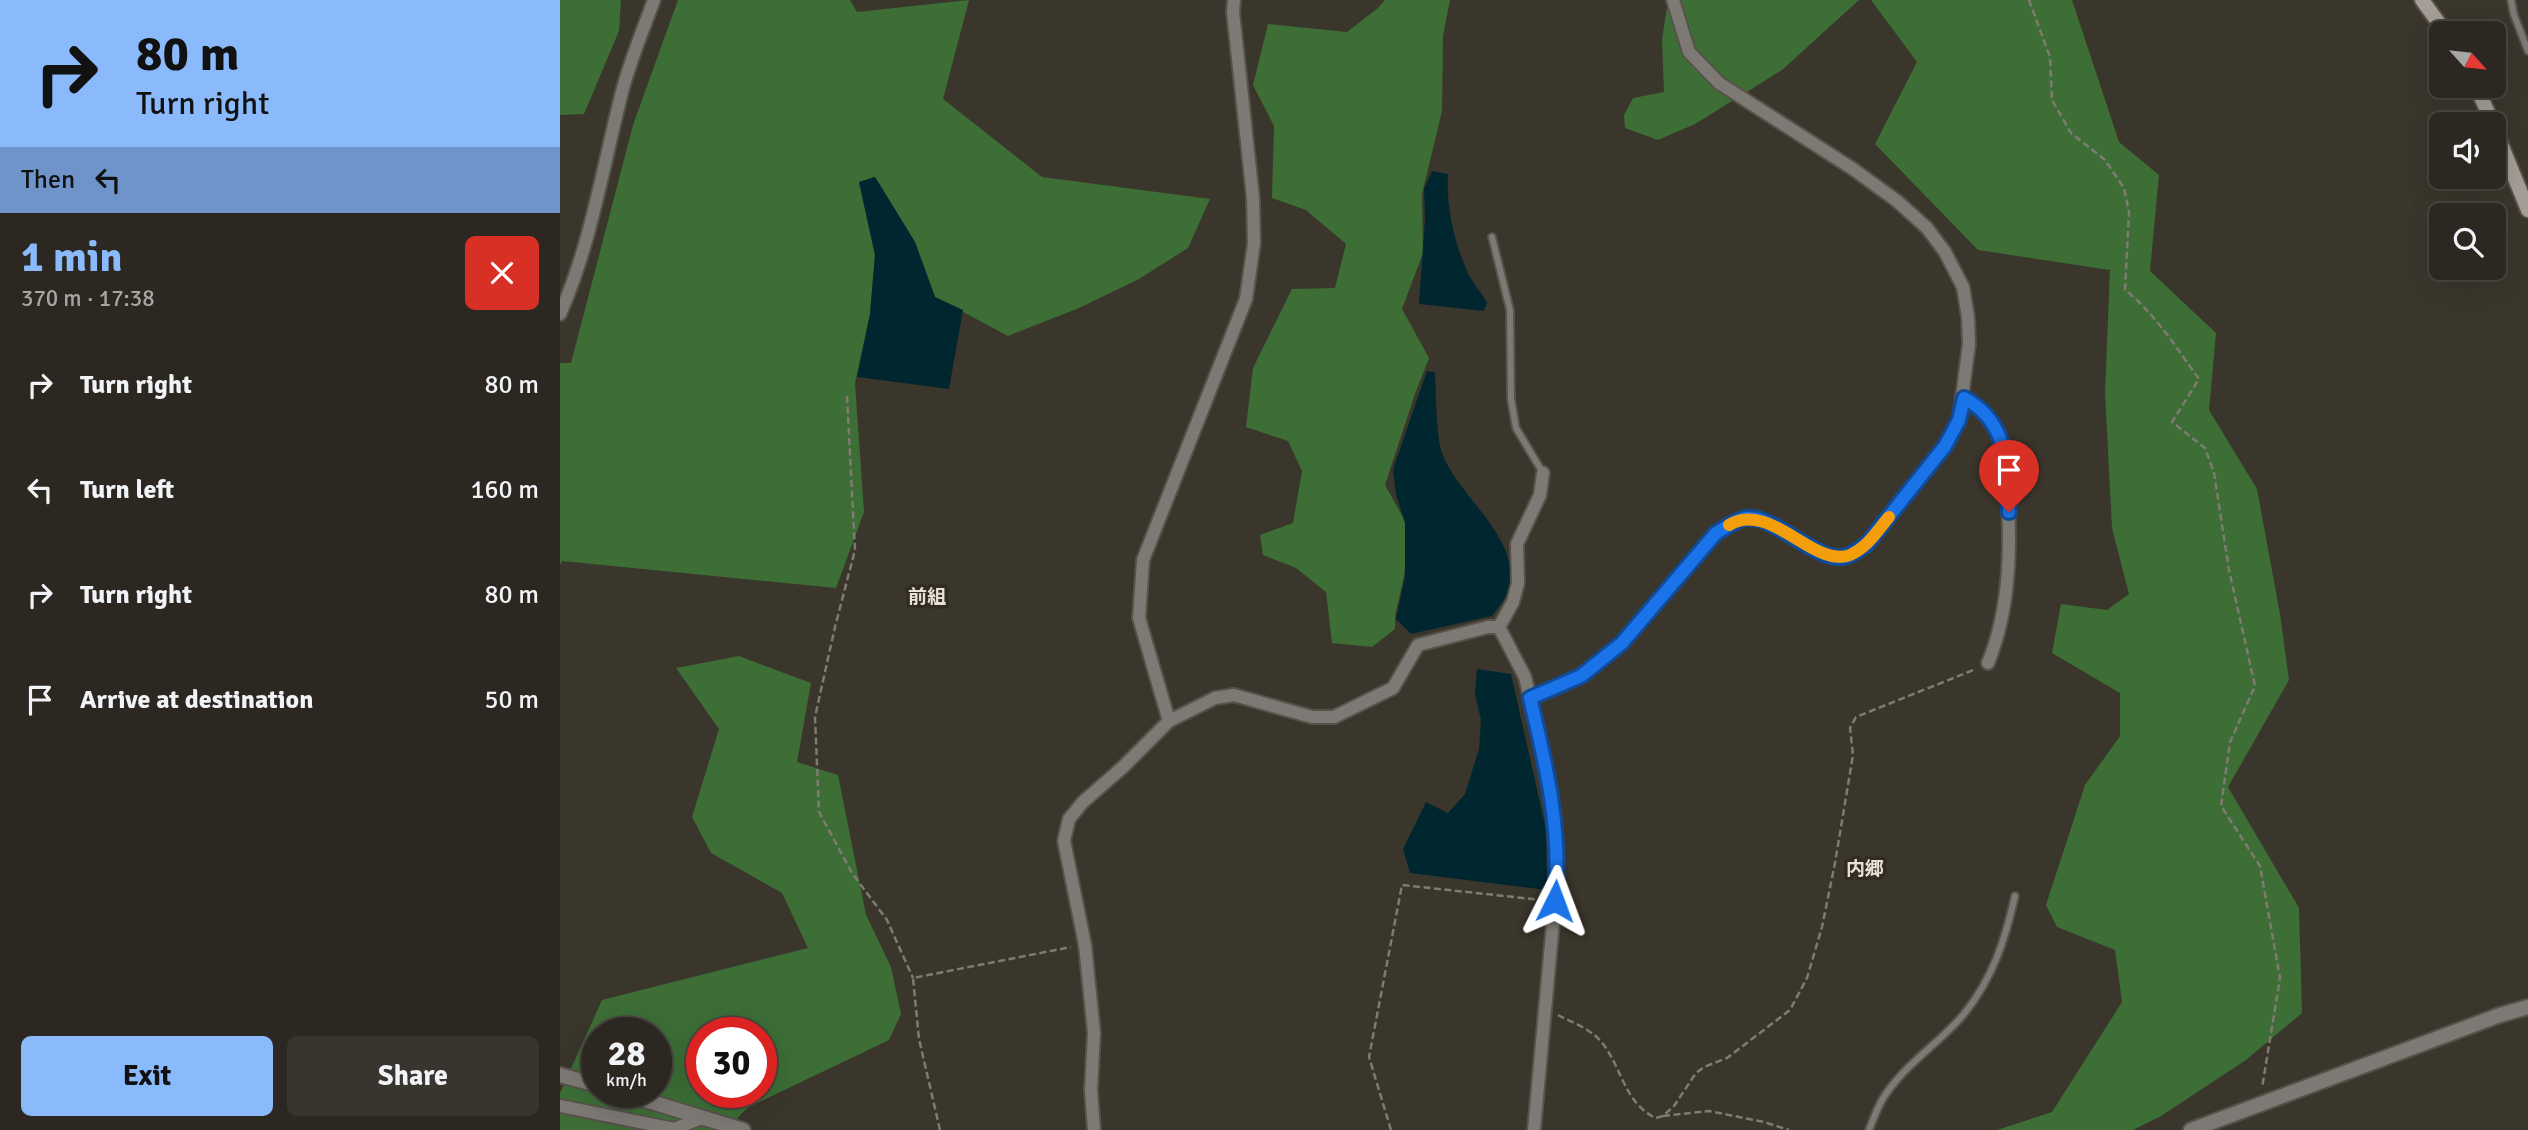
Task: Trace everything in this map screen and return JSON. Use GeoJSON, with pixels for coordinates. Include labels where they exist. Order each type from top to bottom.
{"type":"FeatureCollection","features":[{"type":"Feature","properties":{"kind":"main road"},"geometry":{"type":"LineString","coordinates":[[2422,0],[2437,21]]}},
{"type":"Feature","properties":{"kind":"main road"},"geometry":{"type":"LineString","coordinates":[[2506,157],[2528,210]]}},
{"type":"Feature","properties":{"kind":"street"},"geometry":{"type":"LineString","coordinates":[[560,314],[570,290],[607,164],[622,90],[654,0]]}},
{"type":"Feature","properties":{"kind":"street"},"geometry":{"type":"LineString","coordinates":[[1169,721],[1139,618],[1143,560],[1246,299],[1254,243],[1253,198],[1233,12],[1234,0]]}},
{"type":"Feature","properties":{"kind":"street"},"geometry":{"type":"LineString","coordinates":[[1530,698],[1581,676],[1622,643],[1716,533],[1734,522],[1748,518],[1763,522],[1829,555],[1841,558],[1853,554],[1867,544],[1945,446],[1959,420],[1964,398],[1969,344],[1968,317],[1963,287],[1945,252],[1927,229],[1897,201],[1843,162],[1719,83],[1689,52],[1673,0]]}},
{"type":"Feature","properties":{"kind":"street"},"geometry":{"type":"LineString","coordinates":[[1964,398],[1990,418],[2004,449],[2009,512],[2007,587],[2005,609],[1988,663]]}},
{"type":"Feature","properties":{"kind":"street"},"geometry":{"type":"LineString","coordinates":[[1499,627],[1513,602],[1518,583],[1517,544],[1540,495],[1543,473]]}},
{"type":"Feature","properties":{"kind":"street"},"geometry":{"type":"LineString","coordinates":[[1094,1130],[1091,1090],[1094,1033],[1085,945],[1064,841],[1069,819],[1083,802],[1169,721],[1215,698],[1234,695],[1312,717],[1334,717],[1394,688],[1418,645],[1499,627]]}},
{"type":"Feature","properties":{"kind":"street"},"geometry":{"type":"LineString","coordinates":[[1499,627],[1525,677],[1555,819],[1557,879],[1534,1130]]}},
{"type":"Feature","properties":{"kind":"street"},"geometry":{"type":"LineString","coordinates":[[2191,1130],[2528,1007]]}},
{"type":"Feature","properties":{"kind":"street"},"geometry":{"type":"LineString","coordinates":[[560,1074],[581,1081]]}},
{"type":"Feature","properties":{"kind":"street"},"geometry":{"type":"LineString","coordinates":[[560,1105],[674,1129],[704,1117]]}},
{"type":"Feature","properties":{"kind":"street"},"geometry":{"type":"LineString","coordinates":[[672,1108],[743,1130]]}},
{"type":"Feature","properties":{"kind":"lane"},"geometry":{"type":"LineString","coordinates":[[2511,0],[2528,51]]}},
{"type":"Feature","properties":{"kind":"lane"},"geometry":{"type":"LineString","coordinates":[[1492,237],[1510,310],[1511,399],[1516,428],[1543,473]]}},
{"type":"Feature","properties":{"kind":"lane"},"geometry":{"type":"LineString","coordinates":[[1869,1130],[1881,1101],[1892,1085],[1963,1016],[1982,989],[2005,939],[2015,896]]}},
{"type":"Feature","properties":{"kind":"path"},"geometry":{"type":"LineString","coordinates":[[2029,0],[2050,57],[2052,100],[2071,134],[2105,160],[2124,188],[2129,212],[2125,290],[2170,339],[2199,379],[2172,422],[2205,448],[2214,473],[2230,570],[2255,686],[2230,742],[2221,806],[2260,866],[2280,978],[2260,1106]]}},
{"type":"Feature","properties":{"kind":"path"},"geometry":{"type":"LineString","coordinates":[[847,396],[855,550],[816,717],[819,812],[852,873],[887,919],[913,978],[919,1039],[940,1130]]}},
{"type":"Feature","properties":{"kind":"path"},"geometry":{"type":"LineString","coordinates":[[1663,1116],[1674,1106],[1696,1073],[1727,1058],[1790,1010],[1807,978],[1822,927],[1835,863],[1853,755],[1850,727],[1856,717],[1988,663]]}},
{"type":"Feature","properties":{"kind":"path"},"geometry":{"type":"LineString","coordinates":[[1391,1130],[1369,1057],[1402,885],[1555,901]]}},
{"type":"Feature","properties":{"kind":"path"},"geometry":{"type":"LineString","coordinates":[[913,978],[1085,945]]}},
{"type":"Feature","properties":{"kind":"path"},"geometry":{"type":"LineString","coordinates":[[1545,1010],[1594,1034],[1629,1093],[1647,1114],[1656,1118],[1709,1111],[1789,1130]]}},
{"type":"Feature","properties":{"kind":"green space"},"geometry":{"type":"Polygon","coordinates":[[[560,0],[621,0],[619,31],[584,114],[560,115],[560,0]]]}},
{"type":"Feature","properties":{"kind":"green space"},"geometry":{"type":"Polygon","coordinates":[[[678,0],[850,0],[857,12],[969,0],[943,99],[1042,177],[1210,199],[1188,248],[1139,279],[1079,308],[1008,336],[935,297],[915,242],[875,177],[859,182],[875,255],[870,314],[855,383],[864,512],[836,588],[562,561],[560,565],[560,363],[571,363],[633,125],[678,0]]]}},
{"type":"Feature","properties":{"kind":"green space"},"geometry":{"type":"Polygon","coordinates":[[[1385,0],[1450,0],[1443,36],[1442,111],[1422,194],[1423,253],[1402,309],[1429,358],[1385,485],[1409,528],[1404,576],[1395,616],[1395,629],[1372,647],[1332,643],[1326,592],[1296,568],[1263,555],[1260,535],[1293,523],[1302,471],[1288,441],[1246,427],[1253,368],[1292,289],[1335,288],[1346,244],[1306,210],[1272,198],[1274,126],[1253,85],[1268,24],[1347,32],[1385,0]]]}},
{"type":"Feature","properties":{"kind":"green space"},"geometry":{"type":"Polygon","coordinates":[[[1668,0],[1859,0],[1782,70],[1695,124],[1658,140],[1625,128],[1624,115],[1633,98],[1664,92],[1662,40],[1668,0]]]}},
{"type":"Feature","properties":{"kind":"green space"},"geometry":{"type":"Polygon","coordinates":[[[1871,0],[2072,0],[2119,142],[2159,175],[2150,271],[2216,333],[2209,410],[2257,489],[2289,680],[2228,787],[2299,908],[2302,1013],[2246,1060],[2161,1116],[2133,1130],[1997,1130],[2052,1112],[2122,1002],[2115,950],[2057,927],[2046,905],[2085,785],[2120,736],[2120,693],[2052,653],[2061,604],[2107,610],[2129,594],[2112,528],[2105,392],[2110,270],[1978,250],[1875,144],[1917,62],[1871,0]]]}},
{"type":"Feature","properties":{"kind":"green space"},"geometry":{"type":"Polygon","coordinates":[[[739,656],[811,683],[797,762],[838,775],[866,915],[891,967],[901,1014],[889,1040],[777,1094],[777,1017],[686,1017],[686,1108],[747,1108],[726,1130],[560,1130],[560,1093],[581,1046],[581,1108],[672,1108],[672,1017],[594,1017],[602,1000],[808,948],[782,893],[711,853],[692,817],[719,729],[676,668],[739,656]]]}},
{"type":"Feature","properties":{"kind":"water"},"geometry":{"type":"Polygon","coordinates":[[[1432,171],[1448,174],[1448,199],[1455,236],[1469,275],[1487,303],[1484,311],[1419,304],[1425,219],[1424,189],[1432,171]]]}},
{"type":"Feature","properties":{"kind":"water"},"geometry":{"type":"Polygon","coordinates":[[[875,177],[915,242],[935,297],[963,310],[949,389],[857,377],[870,314],[875,255],[859,182],[875,177]]]}},
{"type":"Feature","properties":{"kind":"water"},"geometry":{"type":"Polygon","coordinates":[[[1427,371],[1435,372],[1437,425],[1442,453],[1450,469],[1498,536],[1507,553],[1511,571],[1508,593],[1492,616],[1411,634],[1396,619],[1405,576],[1405,523],[1396,495],[1393,469],[1427,371]]]}},
{"type":"Feature","properties":{"kind":"water"},"geometry":{"type":"Polygon","coordinates":[[[1477,669],[1511,674],[1546,829],[1547,890],[1410,873],[1403,849],[1426,802],[1448,813],[1465,794],[1479,749],[1481,720],[1475,694],[1477,669]]]}},
{"type":"Feature","properties":{"kind":"slow traffic"},"geometry":{"type":"LineString","coordinates":[[1729,525],[1748,518],[1763,522],[1829,555],[1841,558],[1853,554],[1867,544],[1889,517]]}},
{"type":"Feature","properties":{"kind":"district","name":"前組"},"geometry":{"type":"Point","coordinates":[927,596]}},
{"type":"Feature","properties":{"kind":"district","name":"内郷"},"geometry":{"type":"Point","coordinates":[1865,868]}},
{"type":"Feature","properties":{"kind":"route"},"geometry":{"type":"LineString","coordinates":[[1555,901],[1555,819],[1530,698],[1581,676],[1622,643],[1716,533],[1734,522],[1748,518],[1763,522],[1829,555],[1841,558],[1853,554],[1867,544],[1945,446],[1959,420],[1964,398],[1990,418],[2004,449],[2009,512]]}}]}
